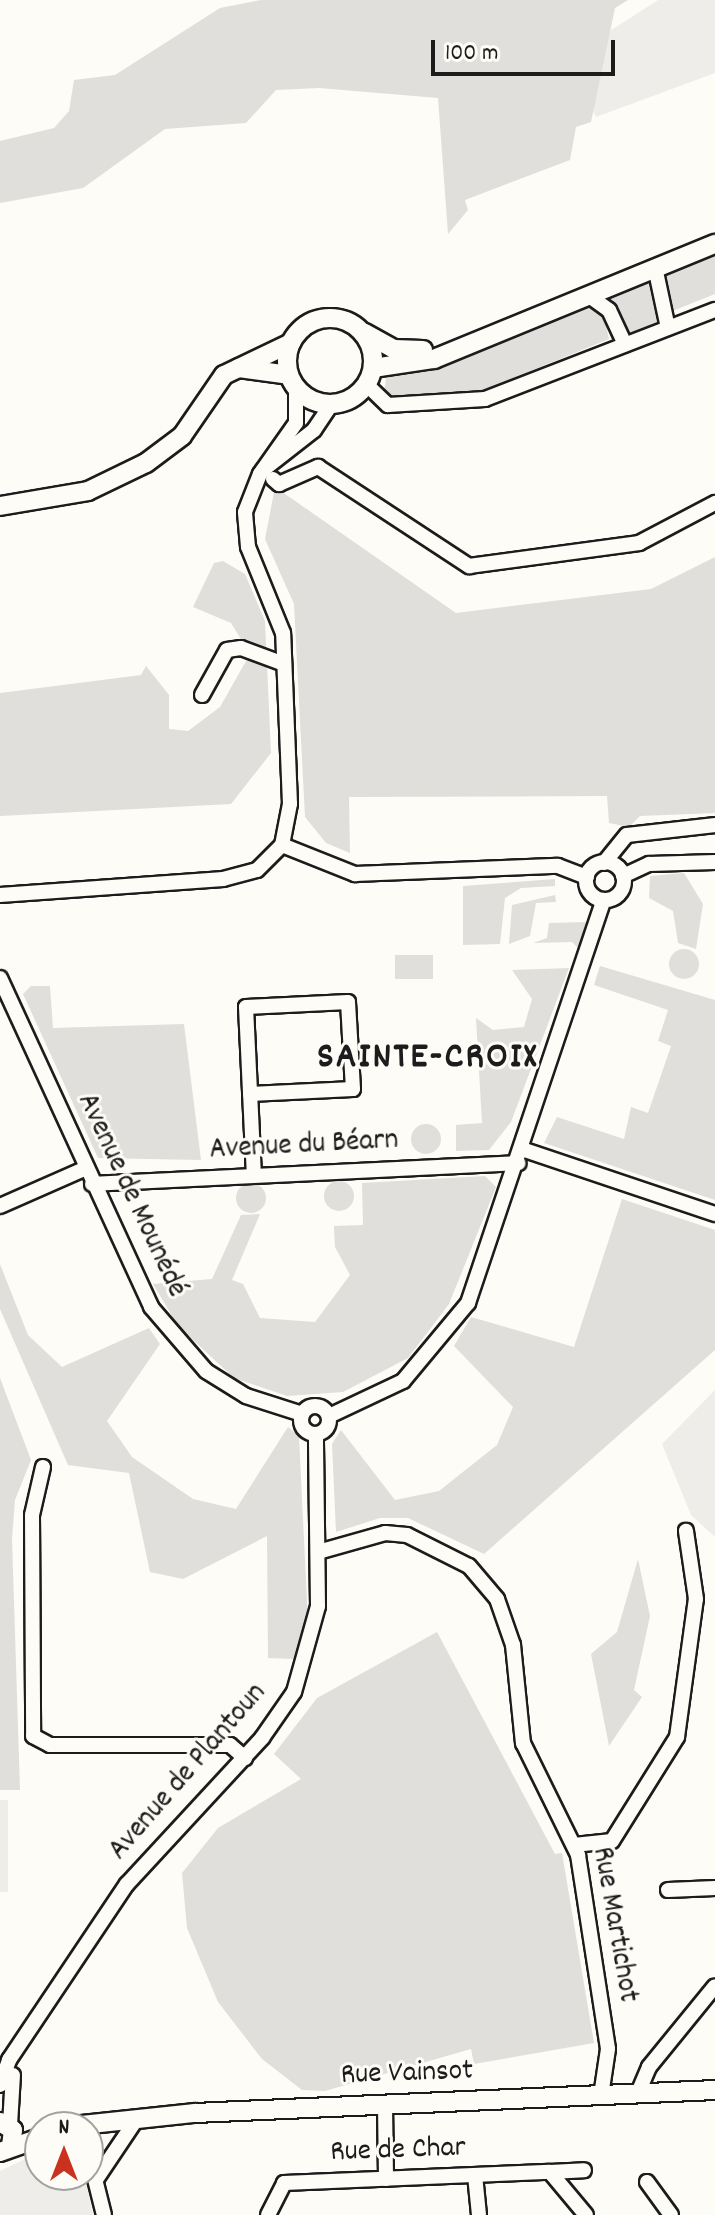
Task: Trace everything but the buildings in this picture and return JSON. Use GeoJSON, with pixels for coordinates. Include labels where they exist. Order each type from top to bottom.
{"type":"FeatureCollection","features":[{"type":"Feature","properties":{"kind":"main road"},"geometry":{"type":"LineString","coordinates":[[236,368],[292,382],[331,405],[370,376],[434,359],[480,337],[715,244]]}},
{"type":"Feature","properties":{"kind":"main road"},"geometry":{"type":"LineString","coordinates":[[0,506],[88,491],[165,452],[210,390],[236,368],[291,343],[304,325],[329,317],[412,352],[480,337]]}},
{"type":"Feature","properties":{"kind":"main road"},"geometry":{"type":"LineString","coordinates":[[361,330],[370,376]]}},
{"type":"Feature","properties":{"kind":"main road"},"geometry":{"type":"LineString","coordinates":[[291,343],[292,382]]}},
{"type":"Feature","properties":{"kind":"main road","name":"Rue Vainsot"},"geometry":{"type":"LineString","coordinates":[[104,2125],[136,2120],[385,2105],[715,2090]]}},
{"type":"Feature","properties":{"kind":"street"},"geometry":{"type":"LineString","coordinates":[[655,267],[668,328]]}},
{"type":"Feature","properties":{"kind":"street"},"geometry":{"type":"LineString","coordinates":[[588,295],[609,310],[625,345]]}},
{"type":"Feature","properties":{"kind":"street"},"geometry":{"type":"LineString","coordinates":[[370,376],[388,405],[485,399],[715,310]]}},
{"type":"Feature","properties":{"kind":"street"},"geometry":{"type":"LineString","coordinates":[[268,475],[296,423],[292,382]]}},
{"type":"Feature","properties":{"kind":"street"},"geometry":{"type":"LineString","coordinates":[[0,895],[223,879],[257,870],[282,845],[290,804],[280,618],[246,530],[250,492],[314,430],[331,405]]}},
{"type":"Feature","properties":{"kind":"street"},"geometry":{"type":"LineString","coordinates":[[268,475],[279,484],[318,467],[469,566],[639,543],[715,503]]}},
{"type":"Feature","properties":{"kind":"street"},"geometry":{"type":"LineString","coordinates":[[202,695],[227,650],[241,648],[284,664]]}},
{"type":"Feature","properties":{"kind":"street"},"geometry":{"type":"LineString","coordinates":[[587,877],[604,863],[627,835],[715,825]]}},
{"type":"Feature","properties":{"kind":"street"},"geometry":{"type":"LineString","coordinates":[[282,845],[355,874],[558,866],[587,877]]}},
{"type":"Feature","properties":{"kind":"street"},"geometry":{"type":"LineString","coordinates":[[623,876],[649,864],[715,862]]}},
{"type":"Feature","properties":{"kind":"street"},"geometry":{"type":"LineString","coordinates":[[604,863],[623,876]]}},
{"type":"Feature","properties":{"kind":"street"},"geometry":{"type":"LineString","coordinates":[[604,900],[618,895],[623,876]]}},
{"type":"Feature","properties":{"kind":"street"},"geometry":{"type":"LineString","coordinates":[[587,877],[589,890],[604,900]]}},
{"type":"Feature","properties":{"kind":"street"},"geometry":{"type":"LineString","coordinates":[[302,1414],[303,1429],[316,1434],[329,1416],[403,1381],[451,1330],[486,1262],[604,900]]}},
{"type":"Feature","properties":{"kind":"street","name":"Avenue de Mounédé"},"geometry":{"type":"LineString","coordinates":[[0,978],[84,1169],[164,1327],[228,1385],[302,1414],[316,1406],[329,1416]]}},
{"type":"Feature","properties":{"kind":"street"},"geometry":{"type":"LineString","coordinates":[[250,1094],[353,1089],[348,1002],[246,1007],[250,1094],[254,1175]]}},
{"type":"Feature","properties":{"kind":"street"},"geometry":{"type":"LineString","coordinates":[[520,1156],[715,1214]]}},
{"type":"Feature","properties":{"kind":"street","name":"Avenue du Béarn"},"geometry":{"type":"LineString","coordinates":[[92,1184],[520,1156]]}},
{"type":"Feature","properties":{"kind":"street"},"geometry":{"type":"LineString","coordinates":[[0,1206],[84,1169]]}},
{"type":"Feature","properties":{"kind":"street","name":"Avenue de Plantoun"},"geometry":{"type":"LineString","coordinates":[[0,2085],[32,2027],[127,1884],[245,1758],[281,1712],[308,1658],[318,1552],[316,1434]]}},
{"type":"Feature","properties":{"kind":"street"},"geometry":{"type":"LineString","coordinates":[[43,1467],[32,1515],[33,1736],[50,1745],[230,1745],[245,1758]]}},
{"type":"Feature","properties":{"kind":"street"},"geometry":{"type":"LineString","coordinates":[[574,1845],[612,1841],[677,1737],[696,1599],[686,1531]]}},
{"type":"Feature","properties":{"kind":"street","name":"Rue Martichot"},"geometry":{"type":"LineString","coordinates":[[318,1552],[396,1533],[426,1541],[480,1576],[513,1645],[529,1759],[574,1845],[608,2049],[601,2096]]}},
{"type":"Feature","properties":{"kind":"street"},"geometry":{"type":"LineString","coordinates":[[668,1890],[715,1888]]}},
{"type":"Feature","properties":{"kind":"street"},"geometry":{"type":"LineString","coordinates":[[638,2093],[649,2067],[715,1986]]}},
{"type":"Feature","properties":{"kind":"street","name":"Avenue de Plantoun"},"geometry":{"type":"LineString","coordinates":[[7,2135],[7,2092],[32,2027]]}},
{"type":"Feature","properties":{"kind":"street"},"geometry":{"type":"LineString","coordinates":[[385,2105],[386,2179]]}},
{"type":"Feature","properties":{"kind":"street"},"geometry":{"type":"LineString","coordinates":[[104,2164],[112,2147],[136,2120]]}},
{"type":"Feature","properties":{"kind":"street"},"geometry":{"type":"LineString","coordinates":[[104,2138],[112,2147]]}},
{"type":"Feature","properties":{"kind":"street","name":"Rue de Char"},"geometry":{"type":"LineString","coordinates":[[268,2215],[284,2183],[584,2170]]}},
{"type":"Feature","properties":{"kind":"street"},"geometry":{"type":"LineString","coordinates":[[550,2172],[586,2215]]}},
{"type":"Feature","properties":{"kind":"street"},"geometry":{"type":"LineString","coordinates":[[475,2175],[479,2215]]}},
{"type":"Feature","properties":{"kind":"street"},"geometry":{"type":"LineString","coordinates":[[647,2182],[671,2215]]}},
{"type":"Feature","properties":{"kind":"street"},"geometry":{"type":"LineString","coordinates":[[99,2191],[104,2215]]}},
{"type":"Feature","properties":{"kind":"shaded area"},"geometry":{"type":"Polygon","coordinates":[[[261,0],[628,0],[615,8],[591,122],[576,127],[570,160],[465,200],[468,210],[448,234],[438,98],[319,88],[276,90],[246,123],[165,129],[83,188],[0,203],[0,141],[54,128],[69,111],[74,80],[115,75],[220,8],[261,0]]]}},
{"type":"Feature","properties":{"kind":"shaded area"},"geometry":{"type":"Polygon","coordinates":[[[658,0],[715,0],[715,73],[596,117],[568,58],[658,0]]]}},
{"type":"Feature","properties":{"kind":"shaded area"},"geometry":{"type":"Polygon","coordinates":[[[715,252],[715,294],[670,312],[662,277],[715,252]]]}},
{"type":"Feature","properties":{"kind":"shaded area"},"geometry":{"type":"Polygon","coordinates":[[[649,281],[660,324],[627,338],[603,296],[649,281]]]}},
{"type":"Feature","properties":{"kind":"shaded area"},"geometry":{"type":"Polygon","coordinates":[[[589,302],[603,312],[609,339],[476,393],[398,400],[384,392],[387,374],[589,302]]]}},
{"type":"Feature","properties":{"kind":"shaded area"},"geometry":{"type":"Polygon","coordinates":[[[275,487],[456,613],[651,589],[715,557],[715,813],[640,816],[629,827],[609,823],[607,796],[349,797],[350,853],[326,843],[305,817],[294,604],[265,539],[275,487]]]}},
{"type":"Feature","properties":{"kind":"shaded area"},"geometry":{"type":"Polygon","coordinates":[[[223,561],[245,574],[265,621],[271,753],[231,804],[0,816],[0,693],[141,675],[146,666],[169,695],[169,729],[188,731],[220,707],[250,654],[231,623],[193,607],[214,563],[223,561]]]}},
{"type":"Feature","properties":{"kind":"shaded area"},"geometry":{"type":"Polygon","coordinates":[[[684,873],[703,904],[696,949],[678,943],[673,911],[649,898],[650,876],[684,873]]]}},
{"type":"Feature","properties":{"kind":"shaded area"},"geometry":{"type":"Polygon","coordinates":[[[555,879],[555,886],[521,888],[505,898],[500,944],[463,945],[463,886],[555,879]]]}},
{"type":"Feature","properties":{"kind":"shaded area"},"geometry":{"type":"Polygon","coordinates":[[[555,895],[556,902],[536,903],[530,936],[509,944],[512,905],[555,895]]]}},
{"type":"Feature","properties":{"kind":"shaded area"},"geometry":{"type":"Polygon","coordinates":[[[586,922],[579,949],[572,942],[533,943],[547,938],[549,923],[586,922]]]}},
{"type":"Feature","properties":{"kind":"shaded area"},"geometry":{"type":"Polygon","coordinates":[[[684,949],[694,954],[699,964],[694,974],[684,979],[674,974],[669,964],[674,954],[684,949]]]}},
{"type":"Feature","properties":{"kind":"shaded area"},"geometry":{"type":"Polygon","coordinates":[[[395,955],[433,955],[433,979],[395,979],[395,955]]]}},
{"type":"Feature","properties":{"kind":"shaded area"},"geometry":{"type":"Polygon","coordinates":[[[600,966],[715,1000],[715,1200],[544,1143],[557,1117],[624,1139],[631,1107],[648,1113],[671,1046],[658,1041],[668,1010],[594,985],[600,966]]]}},
{"type":"Feature","properties":{"kind":"shaded area"},"geometry":{"type":"Polygon","coordinates":[[[569,968],[511,1122],[489,1150],[456,1151],[456,1125],[482,1123],[476,1018],[493,1030],[524,1027],[532,999],[512,970],[569,968]]]}},
{"type":"Feature","properties":{"kind":"shaded area"},"geometry":{"type":"Polygon","coordinates":[[[31,986],[50,986],[53,1028],[184,1024],[201,1160],[98,1158],[23,994],[31,986]]]}},
{"type":"Feature","properties":{"kind":"shaded area"},"geometry":{"type":"Polygon","coordinates":[[[426,1124],[437,1128],[441,1139],[437,1150],[426,1154],[415,1150],[411,1139],[415,1128],[426,1124]]]}},
{"type":"Feature","properties":{"kind":"shaded area"},"geometry":{"type":"Polygon","coordinates":[[[485,1176],[496,1187],[449,1304],[408,1358],[343,1392],[287,1396],[234,1378],[178,1326],[153,1284],[212,1279],[241,1215],[260,1214],[232,1280],[243,1284],[260,1318],[315,1322],[350,1275],[335,1247],[334,1226],[363,1225],[362,1183],[485,1176]]]}},
{"type":"Feature","properties":{"kind":"shaded area"},"geometry":{"type":"Polygon","coordinates":[[[339,1181],[345,1182],[353,1190],[353,1202],[345,1210],[339,1211],[333,1210],[325,1202],[324,1196],[325,1190],[333,1182],[339,1181]]]}},
{"type":"Feature","properties":{"kind":"shaded area"},"geometry":{"type":"Polygon","coordinates":[[[251,1183],[257,1184],[265,1192],[265,1204],[257,1212],[251,1213],[245,1212],[237,1204],[236,1198],[237,1192],[245,1184],[251,1183]]]}},
{"type":"Feature","properties":{"kind":"shaded area"},"geometry":{"type":"Polygon","coordinates":[[[622,1199],[715,1230],[715,1350],[484,1554],[408,1518],[380,1518],[336,1532],[332,1444],[341,1430],[395,1500],[439,1491],[497,1445],[513,1407],[454,1346],[471,1317],[574,1347],[622,1199]]]}},
{"type":"Feature","properties":{"kind":"shaded area"},"geometry":{"type":"Polygon","coordinates":[[[0,1264],[28,1335],[62,1367],[149,1328],[160,1344],[107,1421],[132,1457],[193,1499],[236,1509],[288,1427],[299,1436],[308,1623],[293,1659],[268,1658],[267,1536],[183,1579],[150,1572],[129,1473],[68,1465],[0,1309],[0,1264]]]}},
{"type":"Feature","properties":{"kind":"shaded area"},"geometry":{"type":"Polygon","coordinates":[[[0,1378],[31,1460],[15,1500],[12,1539],[20,1790],[0,1790],[0,1378]]]}},
{"type":"Feature","properties":{"kind":"shaded area"},"geometry":{"type":"Polygon","coordinates":[[[715,1390],[715,1537],[691,1515],[662,1444],[715,1390]]]}},
{"type":"Feature","properties":{"kind":"shaded area"},"geometry":{"type":"Polygon","coordinates":[[[638,1559],[650,1616],[634,1690],[642,1697],[609,1746],[591,1654],[617,1632],[638,1559]]]}},
{"type":"Feature","properties":{"kind":"shaded area"},"geometry":{"type":"Polygon","coordinates":[[[437,1632],[555,1854],[562,1853],[594,2043],[474,2064],[471,2049],[325,2091],[302,2090],[262,2059],[218,2002],[187,1928],[182,1873],[218,1828],[301,1779],[274,1754],[317,1698],[437,1632]]]}},
{"type":"Feature","properties":{"kind":"shaded area"},"geometry":{"type":"Polygon","coordinates":[[[0,1800],[8,1800],[8,1892],[0,1892],[0,1800]]]}},
{"type":"Feature","properties":{"kind":"shaded area"},"geometry":{"type":"Polygon","coordinates":[[[24,2160],[24,2191],[88,2191],[93,2215],[0,2215],[0,2171],[24,2160]]]}},
{"type":"Feature","properties":{"kind":"district","name":"SAINTE-CROIX"},"geometry":{"type":"Point","coordinates":[428,1059]}}]}
